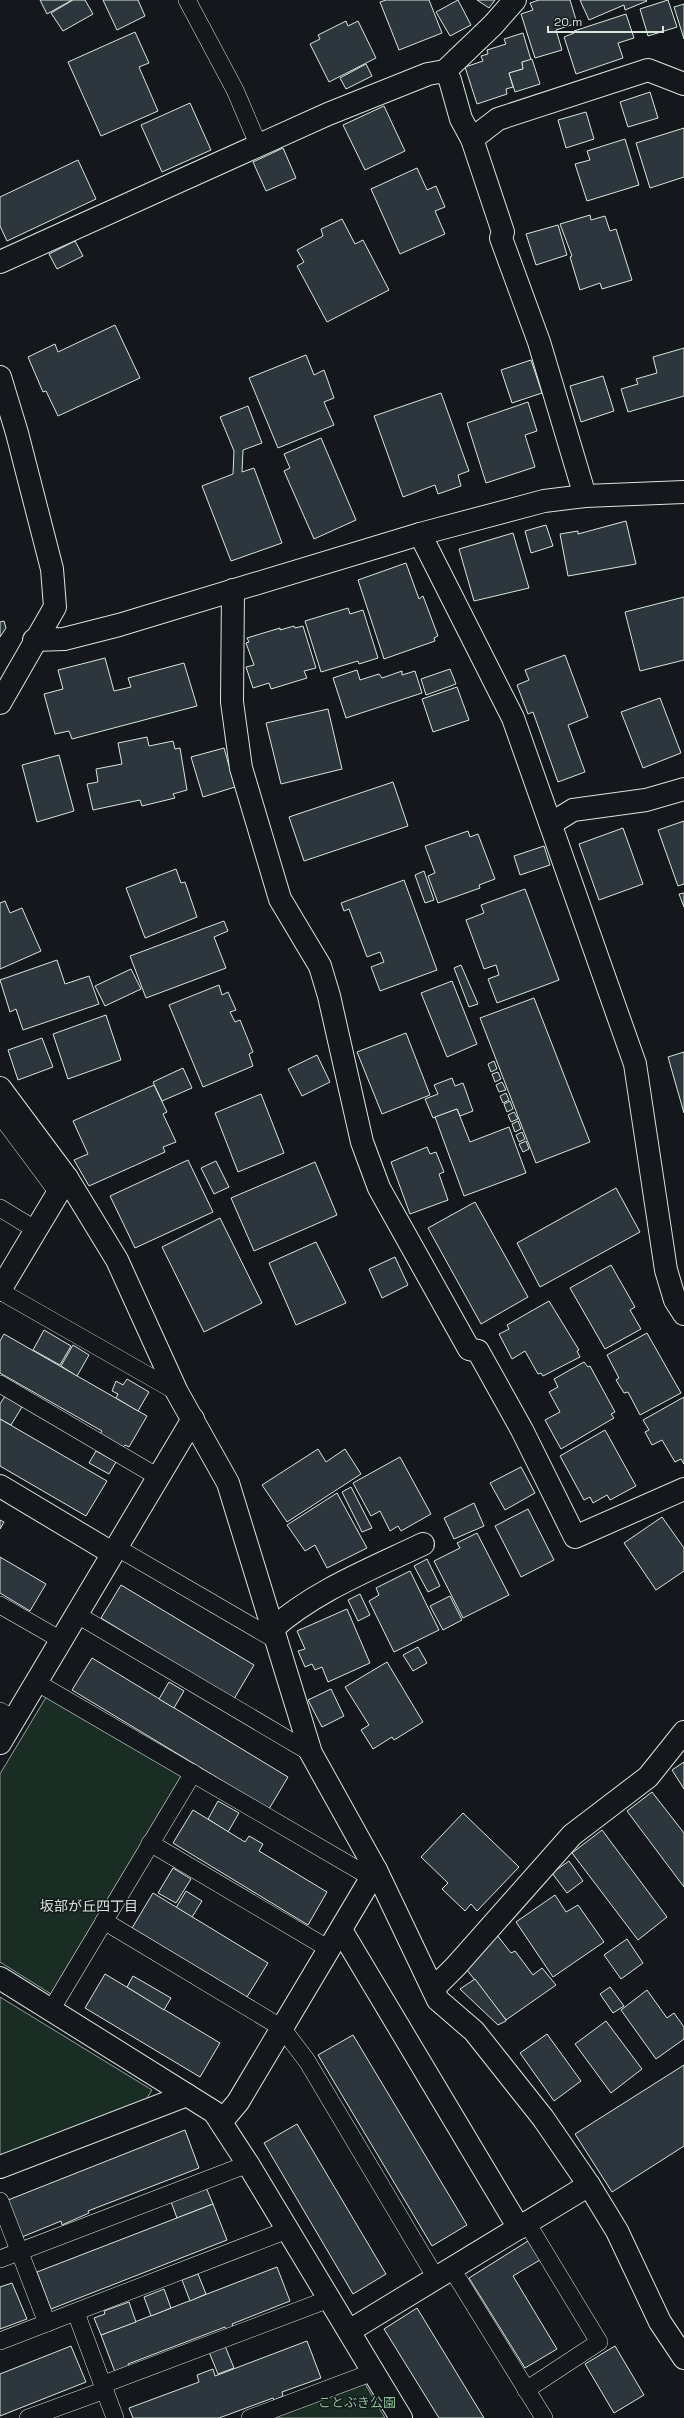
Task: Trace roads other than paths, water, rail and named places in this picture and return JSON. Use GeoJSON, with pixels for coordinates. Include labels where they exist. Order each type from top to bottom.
{"type":"FeatureCollection","features":[{"type":"Feature","properties":{"kind":"street"},"geometry":{"type":"LineString","coordinates":[[0,262],[258,144],[421,77],[445,71],[493,25],[515,0]]}},
{"type":"Feature","properties":{"kind":"street"},"geometry":{"type":"LineString","coordinates":[[472,139],[498,119],[648,70],[684,84]]}},
{"type":"Feature","properties":{"kind":"street"},"geometry":{"type":"LineString","coordinates":[[445,71],[450,80],[461,119],[472,139],[503,232],[501,238],[539,342],[585,496]]}},
{"type":"Feature","properties":{"kind":"street"},"geometry":{"type":"LineString","coordinates":[[0,377],[17,433],[52,569],[55,607],[2,694]]}},
{"type":"Feature","properties":{"kind":"street"},"geometry":{"type":"LineString","coordinates":[[34,640],[64,639],[119,625],[420,534],[544,501],[585,496],[684,492]]}},
{"type":"Feature","properties":{"kind":"street"},"geometry":{"type":"LineString","coordinates":[[420,534],[513,718],[552,823],[635,1064],[666,1270],[675,1300],[684,1314]]}},
{"type":"Feature","properties":{"kind":"street"},"geometry":{"type":"LineString","coordinates":[[233,590],[232,702],[241,768],[280,899],[320,966],[330,996],[362,1142],[379,1188],[469,1349],[478,1351],[522,1430],[575,1537],[684,1489]]}},
{"type":"Feature","properties":{"kind":"street"},"geometry":{"type":"LineString","coordinates":[[552,823],[573,810],[646,800],[684,789]]}},
{"type":"Feature","properties":{"kind":"street"},"geometry":{"type":"LineString","coordinates":[[0,1088],[63,1185],[116,1260],[177,1392],[228,1484],[273,1635],[311,1753],[434,1988],[438,2000],[474,2031],[491,2050],[543,2118],[589,2185],[617,2232],[660,2322],[684,2358]]}},
{"type":"Feature","properties":{"kind":"street"},"geometry":{"type":"LineString","coordinates":[[0,1290],[63,1185]]}},
{"type":"Feature","properties":{"kind":"street"},"geometry":{"type":"LineString","coordinates":[[0,1743],[7,1715],[36,1682],[193,1419]]}},
{"type":"Feature","properties":{"kind":"street"},"geometry":{"type":"LineString","coordinates":[[0,1486],[114,1550]]}},
{"type":"Feature","properties":{"kind":"street"},"geometry":{"type":"LineString","coordinates":[[273,1635],[291,1612],[333,1587],[423,1544]]}},
{"type":"Feature","properties":{"kind":"street"},"geometry":{"type":"LineString","coordinates":[[434,1988],[456,1966],[572,1835],[648,1778],[684,1732]]}},
{"type":"Feature","properties":{"kind":"street"},"geometry":{"type":"LineString","coordinates":[[222,2121],[238,2102],[374,1874]]}},
{"type":"Feature","properties":{"kind":"street"},"geometry":{"type":"LineString","coordinates":[[341,1930],[523,2225]]}},
{"type":"Feature","properties":{"kind":"street"},"geometry":{"type":"LineString","coordinates":[[0,1978],[214,2112],[222,2121],[401,2418]]}},
{"type":"Feature","properties":{"kind":"street"},"geometry":{"type":"LineString","coordinates":[[0,2167],[187,2095]]}},
{"type":"Feature","properties":{"kind":"street"},"geometry":{"type":"LineString","coordinates":[[349,2331],[589,2185]]}},
{"type":"Feature","properties":{"kind":"lane"},"geometry":{"type":"LineString","coordinates":[[187,0],[235,90],[258,144]]}},
{"type":"Feature","properties":{"kind":"lane"},"geometry":{"type":"LineString","coordinates":[[0,1115],[63,1185]]}},
{"type":"Feature","properties":{"kind":"lane"},"geometry":{"type":"LineString","coordinates":[[0,1208],[36,1230]]}},
{"type":"Feature","properties":{"kind":"lane"},"geometry":{"type":"LineString","coordinates":[[0,1290],[177,1392]]}},
{"type":"Feature","properties":{"kind":"lane"},"geometry":{"type":"LineString","coordinates":[[0,1384],[158,1477]]}},
{"type":"Feature","properties":{"kind":"lane"},"geometry":{"type":"LineString","coordinates":[[114,1550],[273,1635]]}},
{"type":"Feature","properties":{"kind":"lane"},"geometry":{"type":"LineString","coordinates":[[0,1605],[61,1640]]}},
{"type":"Feature","properties":{"kind":"lane"},"geometry":{"type":"LineString","coordinates":[[76,1614],[311,1753]]}},
{"type":"Feature","properties":{"kind":"lane"},"geometry":{"type":"LineString","coordinates":[[36,1682],[192,1773],[374,1874]]}},
{"type":"Feature","properties":{"kind":"lane"},"geometry":{"type":"LineString","coordinates":[[51,2010],[192,1773]]}},
{"type":"Feature","properties":{"kind":"lane"},"geometry":{"type":"LineString","coordinates":[[150,1843],[330,1949]]}},
{"type":"Feature","properties":{"kind":"lane"},"geometry":{"type":"LineString","coordinates":[[104,1921],[282,2028],[307,2061],[444,2273],[544,2418]]}},
{"type":"Feature","properties":{"kind":"lane"},"geometry":{"type":"LineString","coordinates":[[0,2259],[248,2164]]}},
{"type":"Feature","properties":{"kind":"lane"},"geometry":{"type":"LineString","coordinates":[[0,2201],[47,2324]]}},
{"type":"Feature","properties":{"kind":"lane"},"geometry":{"type":"LineString","coordinates":[[523,2225],[600,2342],[526,2390]]}},
{"type":"Feature","properties":{"kind":"lane"},"geometry":{"type":"LineString","coordinates":[[0,2341],[76,2313],[79,2309],[287,2230]]}},
{"type":"Feature","properties":{"kind":"lane"},"geometry":{"type":"LineString","coordinates":[[28,2418],[329,2299]]}},
{"type":"Feature","properties":{"kind":"lane"},"geometry":{"type":"LineString","coordinates":[[76,2313],[115,2418]]}},
{"type":"Feature","properties":{"kind":"lane"},"geometry":{"type":"LineString","coordinates":[[250,2418],[373,2372]]}},
{"type":"Feature","properties":{"kind":"district","name":"坂部が丘四丁目"},"geometry":{"type":"Point","coordinates":[89,1906]}},
{"type":"Feature","properties":{"kind":"park label","name":"ことぶき公園"},"geometry":{"type":"Point","coordinates":[357,2402]}}]}
